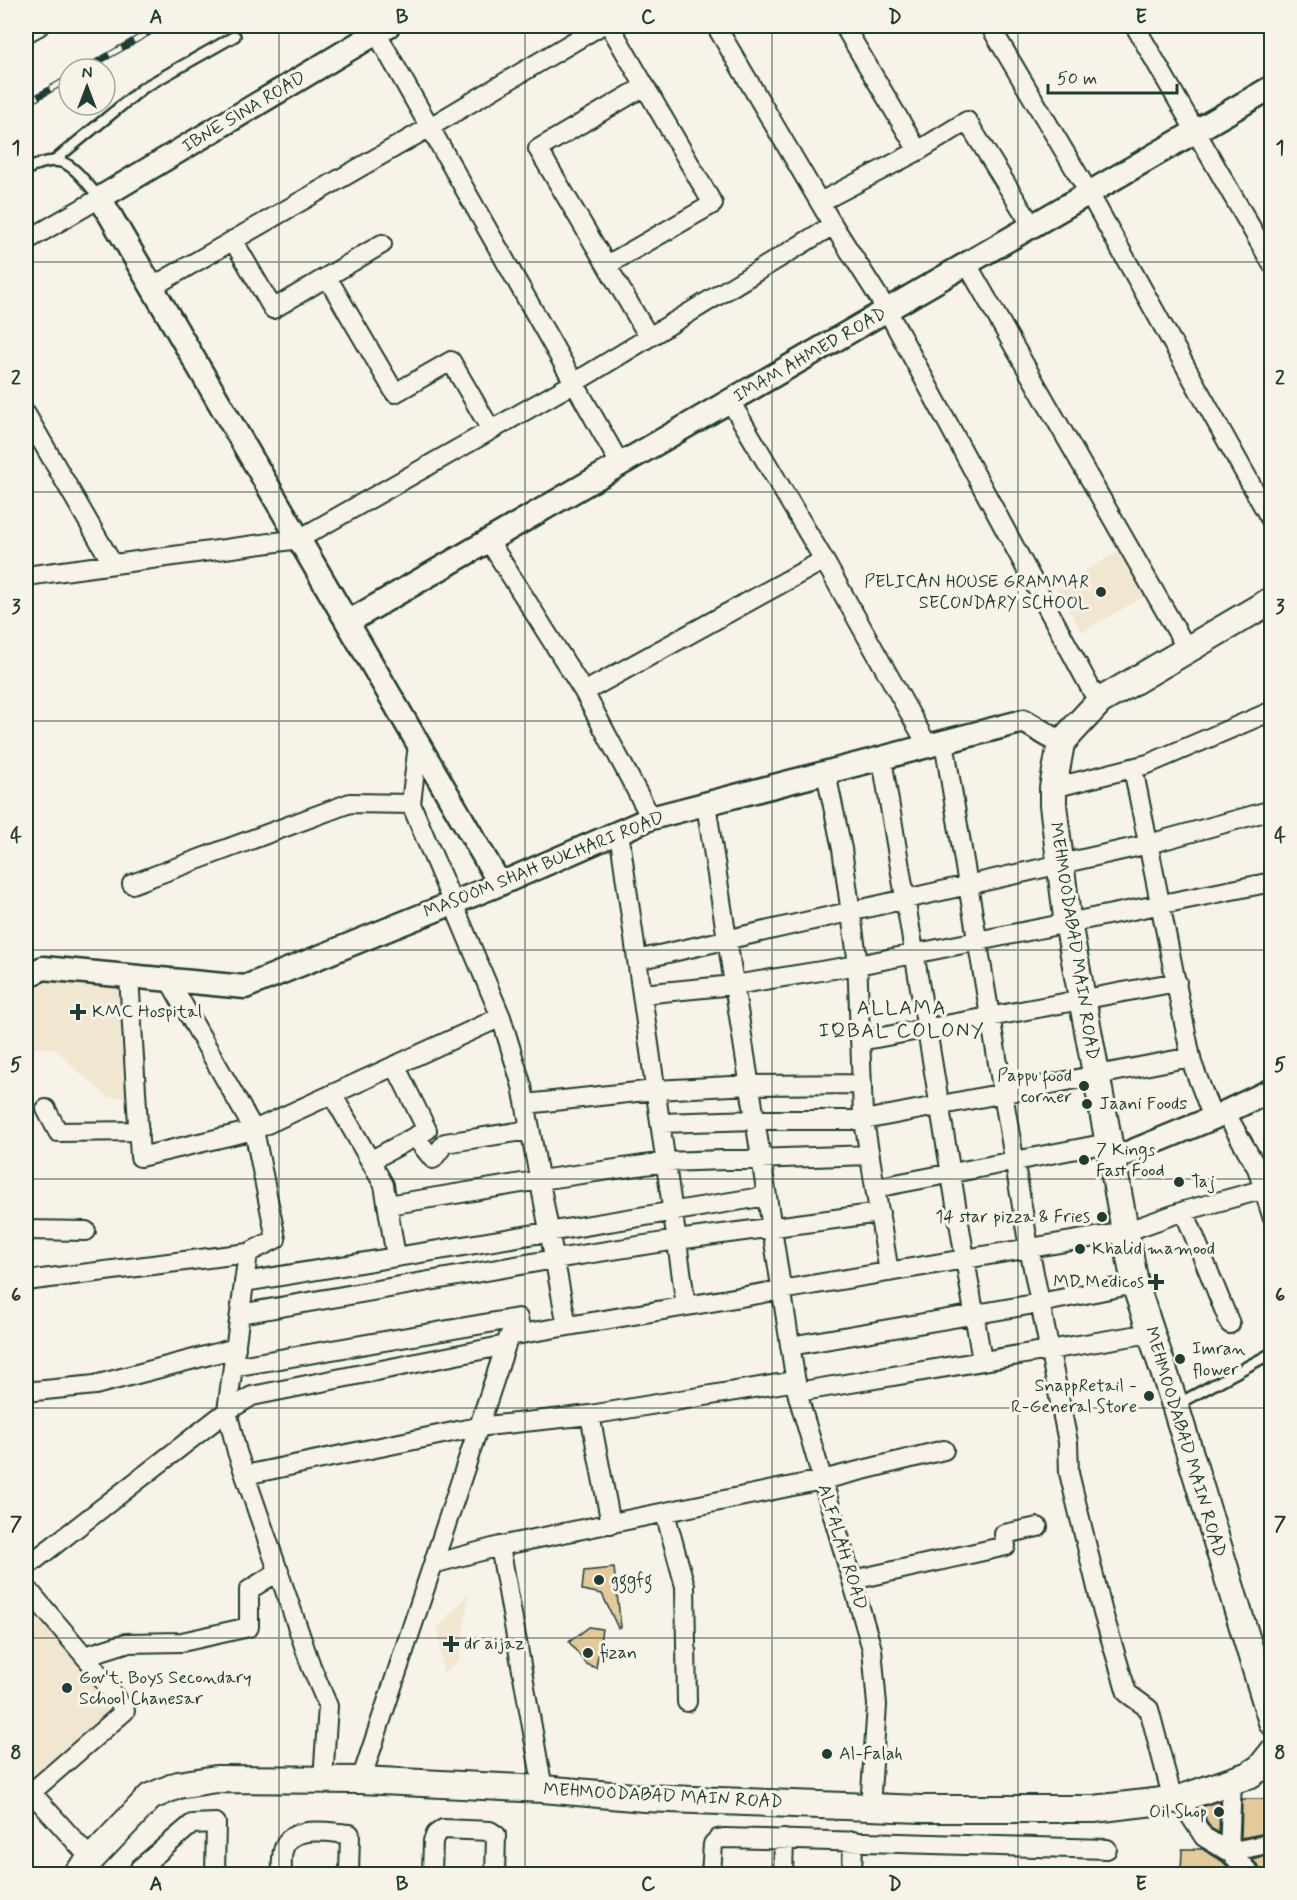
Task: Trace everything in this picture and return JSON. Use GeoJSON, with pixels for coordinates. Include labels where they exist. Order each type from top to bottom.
{"type":"FeatureCollection","features":[{"type":"Feature","properties":{"kind":"main road"},"geometry":{"type":"LineString","coordinates":[[1061,743],[1101,701],[1272,600]]}},
{"type":"Feature","properties":{"kind":"main road","name":"MEHMOODABAD MAIN ROAD"},"geometry":{"type":"LineString","coordinates":[[1061,743],[1053,788],[1060,865],[1068,923],[1135,1284],[1175,1405],[1272,1722]]}},
{"type":"Feature","properties":{"kind":"main road","name":"MEHMOODABAD MAIN ROAD"},"geometry":{"type":"LineString","coordinates":[[84,1867],[150,1797],[178,1785],[216,1779],[361,1780],[543,1789],[644,1798],[921,1809],[1094,1809],[1176,1799],[1249,1775],[1260,1768],[1272,1753]]}},
{"type":"Feature","properties":{"kind":"street"},"geometry":{"type":"LineString","coordinates":[[26,33],[39,26]]}},
{"type":"Feature","properties":{"kind":"street"},"geometry":{"type":"LineString","coordinates":[[152,287],[600,26]]}},
{"type":"Feature","properties":{"kind":"street"},"geometry":{"type":"LineString","coordinates":[[607,265],[713,204],[610,26]]}},
{"type":"Feature","properties":{"kind":"street"},"geometry":{"type":"LineString","coordinates":[[716,26],[833,225],[887,310],[1092,691],[1101,701]]}},
{"type":"Feature","properties":{"kind":"street"},"geometry":{"type":"LineString","coordinates":[[844,26],[918,151]]}},
{"type":"Feature","properties":{"kind":"street"},"geometry":{"type":"LineString","coordinates":[[990,26],[1089,193],[1272,522]]}},
{"type":"Feature","properties":{"kind":"street"},"geometry":{"type":"LineString","coordinates":[[1135,26],[1272,264]]}},
{"type":"Feature","properties":{"kind":"street"},"geometry":{"type":"LineString","coordinates":[[384,27],[430,127],[620,464]]}},
{"type":"Feature","properties":{"kind":"street","name":"IBNE SINA ROAD"},"geometry":{"type":"LineString","coordinates":[[100,198],[384,27]]}},
{"type":"Feature","properties":{"kind":"street"},"geometry":{"type":"LineString","coordinates":[[645,86],[538,149],[649,337]]}},
{"type":"Feature","properties":{"kind":"street","name":"IMAM AHMED ROAD"},"geometry":{"type":"LineString","coordinates":[[348,622],[1272,87]]}},
{"type":"Feature","properties":{"kind":"street"},"geometry":{"type":"LineString","coordinates":[[820,202],[918,151],[967,122],[1032,226]]}},
{"type":"Feature","properties":{"kind":"street"},"geometry":{"type":"LineString","coordinates":[[26,241],[100,198],[500,884]]}},
{"type":"Feature","properties":{"kind":"street"},"geometry":{"type":"LineString","coordinates":[[26,576],[299,539],[574,382],[833,225]]}},
{"type":"Feature","properties":{"kind":"street"},"geometry":{"type":"LineString","coordinates":[[233,240],[273,309],[382,244]]}},
{"type":"Feature","properties":{"kind":"street"},"geometry":{"type":"LineString","coordinates":[[967,264],[1187,649]]}},
{"type":"Feature","properties":{"kind":"street"},"geometry":{"type":"LineString","coordinates":[[327,277],[396,393],[450,361],[491,430]]}},
{"type":"Feature","properties":{"kind":"street"},"geometry":{"type":"LineString","coordinates":[[730,401],[936,744],[969,886],[1029,1248],[1068,1442],[1069,1473],[1103,1613],[1127,1694],[1149,1709],[1176,1799],[1204,1837],[1229,1852],[1251,1875]]}},
{"type":"Feature","properties":{"kind":"street"},"geometry":{"type":"LineString","coordinates":[[26,414],[31,436],[112,563]]}},
{"type":"Feature","properties":{"kind":"street"},"geometry":{"type":"LineString","coordinates":[[489,541],[584,692],[651,818]]}},
{"type":"Feature","properties":{"kind":"street"},"geometry":{"type":"LineString","coordinates":[[584,692],[824,560]]}},
{"type":"Feature","properties":{"kind":"street"},"geometry":{"type":"LineString","coordinates":[[1053,788],[1148,764],[1272,711]]}},
{"type":"Feature","properties":{"kind":"street","name":"MASOOM SHAH BUKHARI ROAD"},"geometry":{"type":"LineString","coordinates":[[26,977],[43,968],[245,987],[500,884],[651,818],[1024,722],[1061,743]]}},
{"type":"Feature","properties":{"kind":"street"},"geometry":{"type":"LineString","coordinates":[[418,744],[411,804],[501,1017],[522,1086],[567,1326]]}},
{"type":"Feature","properties":{"kind":"street"},"geometry":{"type":"LineString","coordinates":[[882,759],[982,1361]]}},
{"type":"Feature","properties":{"kind":"street"},"geometry":{"type":"LineString","coordinates":[[1133,768],[1191,1057],[1219,1115],[1264,1166],[1272,1216]]}},
{"type":"Feature","properties":{"kind":"street"},"geometry":{"type":"LineString","coordinates":[[826,773],[842,849],[858,965],[864,1120],[889,1272]]}},
{"type":"Feature","properties":{"kind":"street"},"geometry":{"type":"LineString","coordinates":[[132,884],[350,803],[411,804]]}},
{"type":"Feature","properties":{"kind":"street","name":"ALFALAH ROAD"},"geometry":{"type":"LineString","coordinates":[[706,804],[796,1386],[872,1649],[878,1705],[870,1807]]}},
{"type":"Feature","properties":{"kind":"street"},"geometry":{"type":"LineString","coordinates":[[637,960],[1149,844],[1272,810]]}},
{"type":"Feature","properties":{"kind":"street"},"geometry":{"type":"LineString","coordinates":[[618,832],[686,1306]]}},
{"type":"Feature","properties":{"kind":"street"},"geometry":{"type":"LineString","coordinates":[[642,993],[734,985],[858,965],[1272,882]]}},
{"type":"Feature","properties":{"kind":"street"},"geometry":{"type":"LineString","coordinates":[[129,976],[140,1157],[254,1130],[501,1017]]}},
{"type":"Feature","properties":{"kind":"street"},"geometry":{"type":"LineString","coordinates":[[26,1281],[248,1253],[276,1239],[254,1130],[169,980]]}},
{"type":"Feature","properties":{"kind":"street"},"geometry":{"type":"LineString","coordinates":[[860,1041],[1177,982]]}},
{"type":"Feature","properties":{"kind":"street"},"geometry":{"type":"LineString","coordinates":[[660,1123],[864,1120],[1191,1057]]}},
{"type":"Feature","properties":{"kind":"street"},"geometry":{"type":"LineString","coordinates":[[370,1161],[427,1130],[395,1065]]}},
{"type":"Feature","properties":{"kind":"street"},"geometry":{"type":"LineString","coordinates":[[526,1104],[655,1090],[750,1085],[862,1084]]}},
{"type":"Feature","properties":{"kind":"street"},"geometry":{"type":"LineString","coordinates":[[875,1188],[1015,1161],[1109,1151],[1219,1115],[1272,1090]]}},
{"type":"Feature","properties":{"kind":"street"},"geometry":{"type":"LineString","coordinates":[[332,1094],[384,1185],[396,1257]]}},
{"type":"Feature","properties":{"kind":"street"},"geometry":{"type":"LineString","coordinates":[[46,1109],[58,1132],[139,1131]]}},
{"type":"Feature","properties":{"kind":"street"},"geometry":{"type":"LineString","coordinates":[[415,1137],[433,1159],[445,1143],[530,1130]]}},
{"type":"Feature","properties":{"kind":"street"},"geometry":{"type":"LineString","coordinates":[[388,1206],[540,1180],[665,1162],[870,1155]]}},
{"type":"Feature","properties":{"kind":"street"},"geometry":{"type":"LineString","coordinates":[[361,1780],[509,1336],[1125,1232],[1184,1211],[1267,1188]]}},
{"type":"Feature","properties":{"kind":"street"},"geometry":{"type":"LineString","coordinates":[[244,1282],[767,1196]]}},
{"type":"Feature","properties":{"kind":"street"},"geometry":{"type":"LineString","coordinates":[[1184,1211],[1230,1324]]}},
{"type":"Feature","properties":{"kind":"street"},"geometry":{"type":"LineString","coordinates":[[240,1314],[555,1259],[880,1213]]}},
{"type":"Feature","properties":{"kind":"street"},"geometry":{"type":"LineString","coordinates":[[26,1230],[87,1231]]}},
{"type":"Feature","properties":{"kind":"street"},"geometry":{"type":"LineString","coordinates":[[248,1253],[227,1412],[237,1452],[311,1666],[328,1706],[323,1779]]}},
{"type":"Feature","properties":{"kind":"street"},"geometry":{"type":"LineString","coordinates":[[790,1346],[1040,1304],[1135,1284]]}},
{"type":"Feature","properties":{"kind":"street"},"geometry":{"type":"LineString","coordinates":[[233,1368],[518,1318],[521,1334]]}},
{"type":"Feature","properties":{"kind":"street"},"geometry":{"type":"LineString","coordinates":[[245,1475],[477,1427],[590,1415],[982,1361],[1151,1333]]}},
{"type":"Feature","properties":{"kind":"street"},"geometry":{"type":"LineString","coordinates":[[26,1567],[227,1412],[252,1396],[506,1345]]}},
{"type":"Feature","properties":{"kind":"street"},"geometry":{"type":"LineString","coordinates":[[35,1391],[95,1385],[236,1348]]}},
{"type":"Feature","properties":{"kind":"street"},"geometry":{"type":"LineString","coordinates":[[590,1415],[611,1524]]}},
{"type":"Feature","properties":{"kind":"street"},"geometry":{"type":"LineString","coordinates":[[433,1564],[500,1546],[822,1480],[944,1450]]}},
{"type":"Feature","properties":{"kind":"street"},"geometry":{"type":"LineString","coordinates":[[665,1513],[685,1586],[687,1702]]}},
{"type":"Feature","properties":{"kind":"street"},"geometry":{"type":"LineString","coordinates":[[853,1580],[1006,1546],[1004,1533],[1038,1527]]}},
{"type":"Feature","properties":{"kind":"street"},"geometry":{"type":"LineString","coordinates":[[500,1546],[543,1789]]}},
{"type":"Feature","properties":{"kind":"street"},"geometry":{"type":"LineString","coordinates":[[85,1656],[126,1643],[182,1642],[249,1627],[249,1590],[279,1571]]}},
{"type":"Feature","properties":{"kind":"street"},"geometry":{"type":"LineString","coordinates":[[26,1587],[85,1656],[125,1711],[28,1795],[84,1867]]}},
{"type":"Feature","properties":{"kind":"street"},"geometry":{"type":"LineString","coordinates":[[1229,1852],[1232,1781]]}},
{"type":"Feature","properties":{"kind":"street"},"geometry":{"type":"LineString","coordinates":[[140,1875],[140,1868],[192,1824],[216,1823],[215,1875]]}},
{"type":"Feature","properties":{"kind":"street"},"geometry":{"type":"LineString","coordinates":[[432,1875],[433,1841],[436,1834],[443,1829],[490,1831],[496,1835],[495,1875]]}},
{"type":"Feature","properties":{"kind":"street"},"geometry":{"type":"LineString","coordinates":[[282,1875],[283,1849],[291,1837],[304,1831],[350,1834],[349,1875]]}},
{"type":"Feature","properties":{"kind":"street"},"geometry":{"type":"LineString","coordinates":[[711,1875],[713,1844],[718,1839],[1107,1849]]}},
{"type":"Feature","properties":{"kind":"street"},"geometry":{"type":"LineString","coordinates":[[783,1875],[784,1839]]}},
{"type":"Feature","properties":{"kind":"street"},"geometry":{"type":"LineString","coordinates":[[852,1875],[853,1841]]}},
{"type":"Feature","properties":{"kind":"street"},"geometry":{"type":"LineString","coordinates":[[1229,1852],[1272,1843]]}},
{"type":"Feature","properties":{"kind":"lane"},"geometry":{"type":"LineString","coordinates":[[55,160],[143,88],[235,36]]}},
{"type":"Feature","properties":{"kind":"lane"},"geometry":{"type":"LineString","coordinates":[[26,170],[40,162],[55,160],[68,164],[100,198]]}},
{"type":"Feature","properties":{"kind":"lane"},"geometry":{"type":"LineString","coordinates":[[1175,1405],[1272,1353]]}},
{"type":"Feature","properties":{"kind":"shaded area","name":"PELICAN HOUSE GRAMMAR SECONDARY SCHOOL"},"geometry":{"type":"Polygon","coordinates":[[[1119,551],[1145,596],[1082,632],[1056,588],[1119,551]]]}},
{"type":"Feature","properties":{"kind":"shaded area","name":"KMC Hospital"},"geometry":{"type":"Polygon","coordinates":[[[129,976],[137,1098],[109,1097],[54,1048],[26,1048],[26,977],[129,976]]]}},
{"type":"Feature","properties":{"kind":"shaded area","name":"dr aijaz"},"geometry":{"type":"Polygon","coordinates":[[[469,1593],[459,1660],[443,1673],[438,1628],[469,1593]]]}},
{"type":"Feature","properties":{"kind":"shaded area","name":"Gov't. Boys Secondary School Chanesar"},"geometry":{"type":"Polygon","coordinates":[[[41,1605],[125,1711],[26,1797],[26,1618],[41,1605]]]}},
{"type":"Feature","properties":{"kind":"building","name":"gggfg"},"geometry":{"type":"Polygon","coordinates":[[[614,1568],[621,1627],[618,1628],[602,1594],[582,1590],[584,1571],[614,1568]]]}},
{"type":"Feature","properties":{"kind":"building","name":"fizan"},"geometry":{"type":"Polygon","coordinates":[[[589,1627],[602,1629],[596,1668],[586,1664],[569,1642],[589,1627]]]}},
{"type":"Feature","properties":{"kind":"building"},"geometry":{"type":"Polygon","coordinates":[[[1242,1799],[1272,1799],[1272,1832],[1241,1838],[1242,1799]]]}},
{"type":"Feature","properties":{"kind":"building"},"geometry":{"type":"Polygon","coordinates":[[[1220,1802],[1219,1833],[1212,1829],[1206,1820],[1204,1806],[1220,1802]]]}},
{"type":"Feature","properties":{"kind":"building"},"geometry":{"type":"Polygon","coordinates":[[[1182,1849],[1203,1849],[1222,1861],[1236,1875],[1181,1873],[1182,1849]]]}},
{"type":"Feature","properties":{"kind":"building"},"geometry":{"type":"Polygon","coordinates":[[[1272,1855],[1272,1875],[1262,1875],[1252,1859],[1272,1855]]]}},
{"type":"Feature","properties":{"kind":"railway"},"geometry":{"type":"LineString","coordinates":[[106,57],[160,26]]}},
{"type":"Feature","properties":{"kind":"railway"},"geometry":{"type":"LineString","coordinates":[[26,104],[57,85]]}},
{"type":"Feature","properties":{"kind":"place","name":"PELICAN HOUSE GRAMMAR SECONDARY SCHOOL"},"geometry":{"type":"Point","coordinates":[1101,592]}},
{"type":"Feature","properties":{"kind":"place","name":"KMC Hospital"},"geometry":{"type":"Point","coordinates":[78,1012]}},
{"type":"Feature","properties":{"kind":"place","name":"Pappu food corner"},"geometry":{"type":"Point","coordinates":[1084,1086]}},
{"type":"Feature","properties":{"kind":"place","name":"Jaani Foods"},"geometry":{"type":"Point","coordinates":[1087,1104]}},
{"type":"Feature","properties":{"kind":"place","name":"7 Kings Fast Food"},"geometry":{"type":"Point","coordinates":[1084,1160]}},
{"type":"Feature","properties":{"kind":"place","name":"Taj"},"geometry":{"type":"Point","coordinates":[1179,1182]}},
{"type":"Feature","properties":{"kind":"place","name":"14 star pizza & Fries"},"geometry":{"type":"Point","coordinates":[1102,1217]}},
{"type":"Feature","properties":{"kind":"place","name":"Khalid mamood"},"geometry":{"type":"Point","coordinates":[1080,1249]}},
{"type":"Feature","properties":{"kind":"place","name":"MD Medicos"},"geometry":{"type":"Point","coordinates":[1156,1282]}},
{"type":"Feature","properties":{"kind":"place","name":"Imran flower"},"geometry":{"type":"Point","coordinates":[1180,1359]}},
{"type":"Feature","properties":{"kind":"place","name":"SnappRetail - R-General Store"},"geometry":{"type":"Point","coordinates":[1149,1396]}},
{"type":"Feature","properties":{"kind":"place","name":"gggfg"},"geometry":{"type":"Point","coordinates":[599,1580]}},
{"type":"Feature","properties":{"kind":"place","name":"dr aijaz"},"geometry":{"type":"Point","coordinates":[451,1644]}},
{"type":"Feature","properties":{"kind":"place","name":"fizan"},"geometry":{"type":"Point","coordinates":[588,1653]}},
{"type":"Feature","properties":{"kind":"place","name":"Gov't. Boys Secondary School Chanesar"},"geometry":{"type":"Point","coordinates":[67,1688]}},
{"type":"Feature","properties":{"kind":"place","name":"Al-Falah"},"geometry":{"type":"Point","coordinates":[827,1754]}},
{"type":"Feature","properties":{"kind":"place","name":"Oil Shop"},"geometry":{"type":"Point","coordinates":[1219,1812]}},
{"type":"Feature","properties":{"kind":"district","name":"ALLAMA IQBAL COLONY"},"geometry":{"type":"Point","coordinates":[902,1020]}}]}
